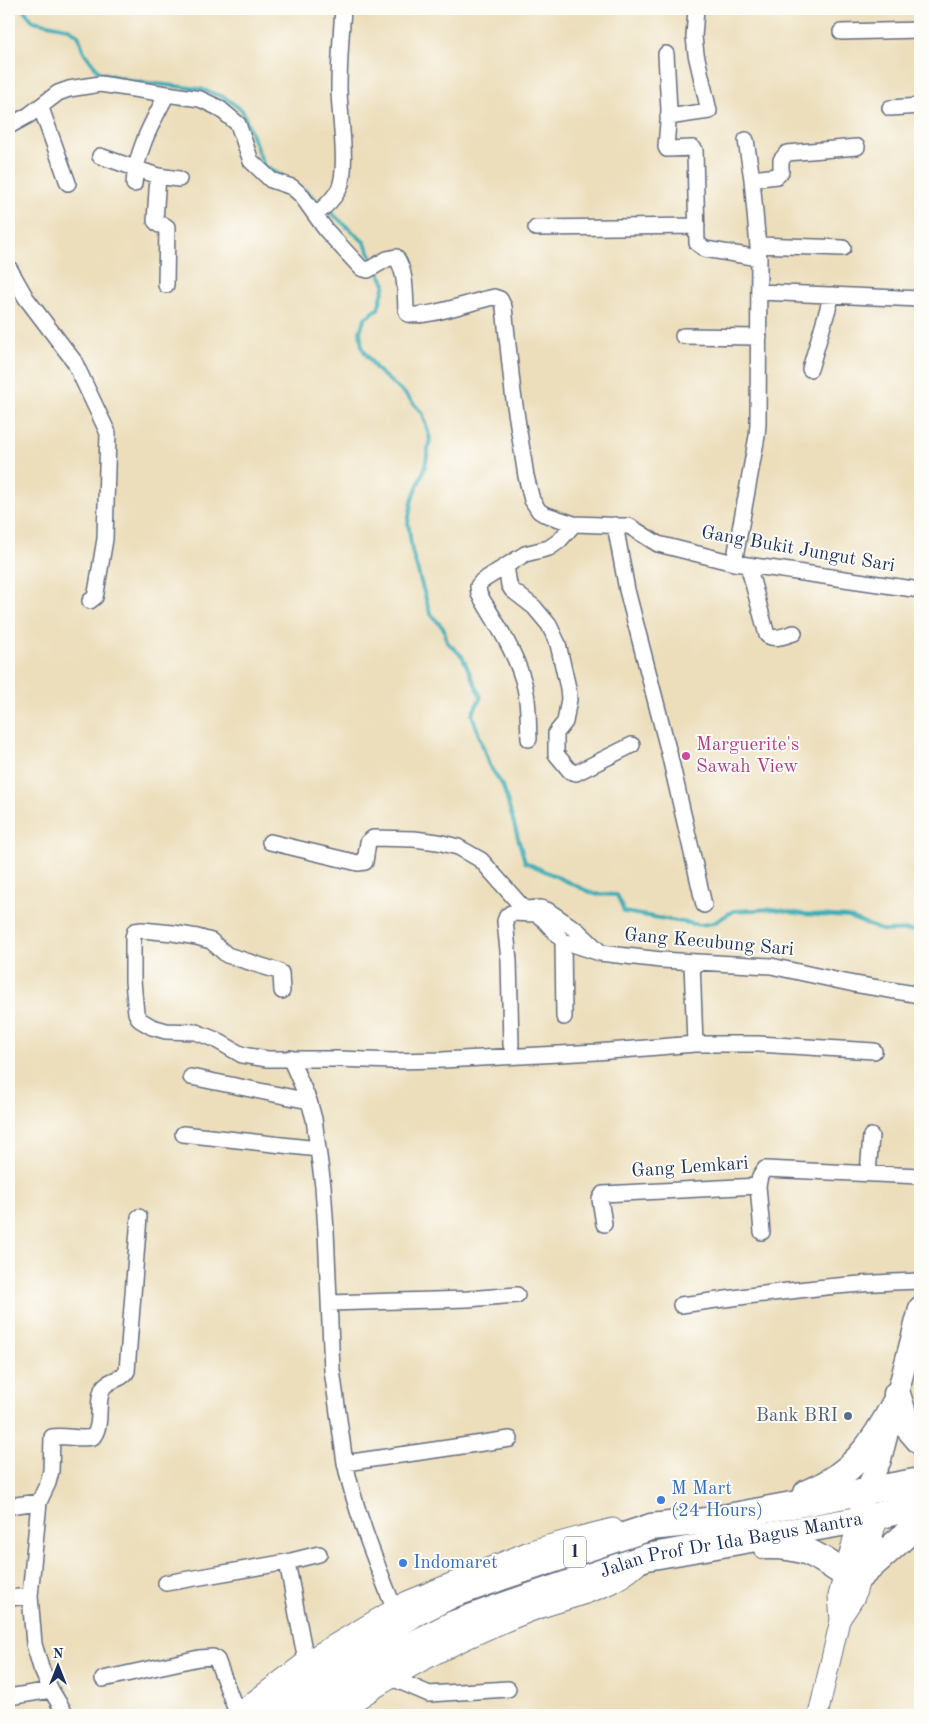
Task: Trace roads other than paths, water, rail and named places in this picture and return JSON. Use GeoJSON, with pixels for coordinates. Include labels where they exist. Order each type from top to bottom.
{"type":"FeatureCollection","features":[{"type":"Feature","properties":{"kind":"highway"},"geometry":{"type":"LineString","coordinates":[[896,1398],[907,1426],[920,1441]]}},
{"type":"Feature","properties":{"kind":"highway"},"geometry":{"type":"LineString","coordinates":[[707,1521],[799,1496],[831,1482],[864,1453],[875,1439],[896,1398]]}},
{"type":"Feature","properties":{"kind":"highway","name":"Jalan Prof Dr Ida Bagus Mantra"},"geometry":{"type":"LineString","coordinates":[[264,1715],[371,1641],[416,1613],[452,1595],[510,1574],[651,1527],[707,1521],[920,1481]]}},
{"type":"Feature","properties":{"kind":"highway","name":"Jalan Prof Dr Ida Bagus Mantra"},"geometry":{"type":"LineString","coordinates":[[320,1713],[408,1647],[454,1624],[647,1557],[920,1506]]}},
{"type":"Feature","properties":{"kind":"highway"},"geometry":{"type":"LineString","coordinates":[[707,1546],[795,1547],[820,1557],[852,1574],[920,1522]]}},
{"type":"Feature","properties":{"kind":"main road"},"geometry":{"type":"LineString","coordinates":[[869,1517],[880,1461],[920,1307]]}},
{"type":"Feature","properties":{"kind":"street"},"geometry":{"type":"LineString","coordinates":[[9,126],[41,108],[58,93],[69,89],[100,84],[200,99],[230,115],[238,124],[251,161],[271,180],[292,187],[321,210],[338,190],[342,177],[343,155],[339,91],[343,9]]}},
{"type":"Feature","properties":{"kind":"street"},"geometry":{"type":"LineString","coordinates":[[668,117],[708,111],[694,37],[696,9]]}},
{"type":"Feature","properties":{"kind":"street"},"geometry":{"type":"LineString","coordinates":[[841,32],[920,30]]}},
{"type":"Feature","properties":{"kind":"street"},"geometry":{"type":"LineString","coordinates":[[666,54],[669,110],[666,148],[693,148],[695,150],[697,243],[701,248],[759,251],[842,248]]}},
{"type":"Feature","properties":{"kind":"street"},"geometry":{"type":"LineString","coordinates":[[134,184],[135,169],[144,138],[167,94]]}},
{"type":"Feature","properties":{"kind":"street"},"geometry":{"type":"LineString","coordinates":[[890,108],[920,106]]}},
{"type":"Feature","properties":{"kind":"street"},"geometry":{"type":"LineString","coordinates":[[41,108],[68,183]]}},
{"type":"Feature","properties":{"kind":"street"},"geometry":{"type":"LineString","coordinates":[[746,140],[759,251],[760,292],[757,436],[741,564],[767,635],[772,638],[794,632]]}},
{"type":"Feature","properties":{"kind":"street"},"geometry":{"type":"LineString","coordinates":[[752,179],[777,176],[780,172],[782,157],[787,154],[857,148]]}},
{"type":"Feature","properties":{"kind":"street"},"geometry":{"type":"LineString","coordinates":[[100,156],[158,176],[179,179]]}},
{"type":"Feature","properties":{"kind":"street"},"geometry":{"type":"LineString","coordinates":[[158,176],[155,221],[167,227],[166,285]]}},
{"type":"Feature","properties":{"kind":"street","name":"Gang Bukit Jungut Sari"},"geometry":{"type":"LineString","coordinates":[[321,210],[326,230],[361,268],[374,267],[387,259],[396,257],[404,275],[408,314],[445,310],[494,298],[500,299],[509,338],[516,411],[526,476],[532,500],[539,511],[574,524],[629,526],[658,544],[741,564],[920,590]]}},
{"type":"Feature","properties":{"kind":"street"},"geometry":{"type":"LineString","coordinates":[[536,228],[697,226]]}},
{"type":"Feature","properties":{"kind":"street"},"geometry":{"type":"LineString","coordinates":[[9,268],[26,298],[74,361],[108,433],[105,539],[96,594],[90,601]]}},
{"type":"Feature","properties":{"kind":"street"},"geometry":{"type":"LineString","coordinates":[[760,292],[920,299]]}},
{"type":"Feature","properties":{"kind":"street"},"geometry":{"type":"LineString","coordinates":[[810,369],[832,295]]}},
{"type":"Feature","properties":{"kind":"street"},"geometry":{"type":"LineString","coordinates":[[683,336],[759,336]]}},
{"type":"Feature","properties":{"kind":"street"},"geometry":{"type":"LineString","coordinates":[[529,739],[527,699],[523,679],[515,656],[478,591],[478,586],[482,581],[530,552],[549,548],[559,541],[574,524]]}},
{"type":"Feature","properties":{"kind":"street"},"geometry":{"type":"LineString","coordinates":[[615,525],[627,590],[669,753],[704,905]]}},
{"type":"Feature","properties":{"kind":"street"},"geometry":{"type":"LineString","coordinates":[[506,566],[509,585],[512,590],[534,607],[549,625],[558,644],[568,688],[568,699],[565,722],[556,733],[556,754],[570,771],[576,772],[632,745]]}},
{"type":"Feature","properties":{"kind":"street"},"geometry":{"type":"LineString","coordinates":[[270,842],[358,863],[365,862],[368,842],[373,838],[382,837],[438,842],[458,847],[482,860],[524,909],[541,908],[547,910],[578,931],[600,953]]}},
{"type":"Feature","properties":{"kind":"street"},"geometry":{"type":"LineString","coordinates":[[511,1045],[509,960],[505,922],[507,916],[511,913],[536,914],[543,919],[562,941],[564,1017]]}},
{"type":"Feature","properties":{"kind":"street"},"geometry":{"type":"LineString","coordinates":[[282,991],[281,973],[227,954],[211,941],[173,932],[142,930],[136,931],[133,936],[133,981],[136,1013],[140,1020],[152,1027],[166,1031],[196,1032],[216,1040],[242,1055],[267,1059],[290,1058],[393,1062],[597,1052],[696,1044],[767,1045],[874,1052]]}},
{"type":"Feature","properties":{"kind":"street","name":"Gang Kecubung Sari"},"geometry":{"type":"LineString","coordinates":[[562,941],[600,953],[661,960],[772,966],[854,984],[920,995]]}},
{"type":"Feature","properties":{"kind":"street"},"geometry":{"type":"LineString","coordinates":[[692,962],[696,1044]]}},
{"type":"Feature","properties":{"kind":"street"},"geometry":{"type":"LineString","coordinates":[[290,1058],[310,1101],[314,1119],[326,1232],[332,1370],[345,1463],[352,1495],[394,1608]]}},
{"type":"Feature","properties":{"kind":"street"},"geometry":{"type":"LineString","coordinates":[[191,1077],[310,1101]]}},
{"type":"Feature","properties":{"kind":"street"},"geometry":{"type":"LineString","coordinates":[[183,1134],[318,1149]]}},
{"type":"Feature","properties":{"kind":"street"},"geometry":{"type":"LineString","coordinates":[[868,1173],[872,1136]]}},
{"type":"Feature","properties":{"kind":"street","name":"Gang Lemkari"},"geometry":{"type":"LineString","coordinates":[[604,1224],[600,1200],[603,1194],[758,1186],[760,1176],[765,1169],[920,1176]]}},
{"type":"Feature","properties":{"kind":"street"},"geometry":{"type":"LineString","coordinates":[[758,1186],[762,1232]]}},
{"type":"Feature","properties":{"kind":"street"},"geometry":{"type":"LineString","coordinates":[[66,1715],[51,1690],[41,1668],[34,1644],[30,1596],[39,1502],[48,1483],[51,1471],[52,1437],[62,1436],[82,1439],[93,1437],[98,1426],[102,1389],[106,1384],[124,1376],[127,1371],[138,1217]]}},
{"type":"Feature","properties":{"kind":"street"},"geometry":{"type":"LineString","coordinates":[[681,1305],[785,1291],[885,1282],[920,1282]]}},
{"type":"Feature","properties":{"kind":"street"},"geometry":{"type":"LineString","coordinates":[[329,1303],[468,1299],[518,1295]]}},
{"type":"Feature","properties":{"kind":"street"},"geometry":{"type":"LineString","coordinates":[[345,1463],[510,1439]]}},
{"type":"Feature","properties":{"kind":"street"},"geometry":{"type":"LineString","coordinates":[[9,1506],[39,1502]]}},
{"type":"Feature","properties":{"kind":"street"},"geometry":{"type":"LineString","coordinates":[[818,1715],[840,1620],[838,1596],[852,1574],[869,1517]]}},
{"type":"Feature","properties":{"kind":"street"},"geometry":{"type":"LineString","coordinates":[[103,1680],[208,1656],[213,1657],[217,1660],[236,1714],[306,1662],[407,1601],[534,1549],[621,1527],[651,1527]]}},
{"type":"Feature","properties":{"kind":"street"},"geometry":{"type":"LineString","coordinates":[[166,1583],[286,1562],[318,1554]]}},
{"type":"Feature","properties":{"kind":"street"},"geometry":{"type":"LineString","coordinates":[[320,1713],[392,1678],[442,1650],[533,1612],[613,1583],[628,1574],[647,1557]]}},
{"type":"Feature","properties":{"kind":"street"},"geometry":{"type":"LineString","coordinates":[[286,1562],[306,1662]]}},
{"type":"Feature","properties":{"kind":"street"},"geometry":{"type":"LineString","coordinates":[[9,1598],[30,1596]]}},
{"type":"Feature","properties":{"kind":"street"},"geometry":{"type":"LineString","coordinates":[[392,1678],[429,1694],[508,1688]]}},
{"type":"Feature","properties":{"kind":"street"},"geometry":{"type":"LineString","coordinates":[[9,1697],[51,1690]]}},
{"type":"Feature","properties":{"kind":"waterway"},"geometry":{"type":"LineString","coordinates":[[23,9],[33,21],[67,28],[78,35],[84,52],[99,72],[132,81],[200,89],[224,97],[242,110],[264,166],[284,177]]}},
{"type":"Feature","properties":{"kind":"waterway"},"geometry":{"type":"LineString","coordinates":[[305,190],[322,205]]}},
{"type":"Feature","properties":{"kind":"waterway"},"geometry":{"type":"LineString","coordinates":[[327,209],[364,242],[375,263]]}},
{"type":"Feature","properties":{"kind":"waterway"},"geometry":{"type":"LineString","coordinates":[[378,270],[385,284],[378,309],[365,318],[360,331],[362,348],[377,370],[405,394],[423,414],[430,439],[425,467],[412,500],[408,522],[412,551],[430,613],[444,629],[447,642],[462,656],[481,697],[472,714],[489,765],[503,786],[525,862],[594,894],[617,895],[624,912],[700,925],[714,923],[733,911],[774,909],[802,914],[848,917],[884,931],[920,930]]}},
{"type":"Feature","properties":{"kind":"place","name":"Marguerite's Sawah View"},"geometry":{"type":"Point","coordinates":[686,756]}},
{"type":"Feature","properties":{"kind":"place","name":"Bank BRI"},"geometry":{"type":"Point","coordinates":[848,1416]}},
{"type":"Feature","properties":{"kind":"place","name":"M Mart (24 Hours)"},"geometry":{"type":"Point","coordinates":[661,1500]}},
{"type":"Feature","properties":{"kind":"place","name":"Indomaret"},"geometry":{"type":"Point","coordinates":[403,1563]}}]}
